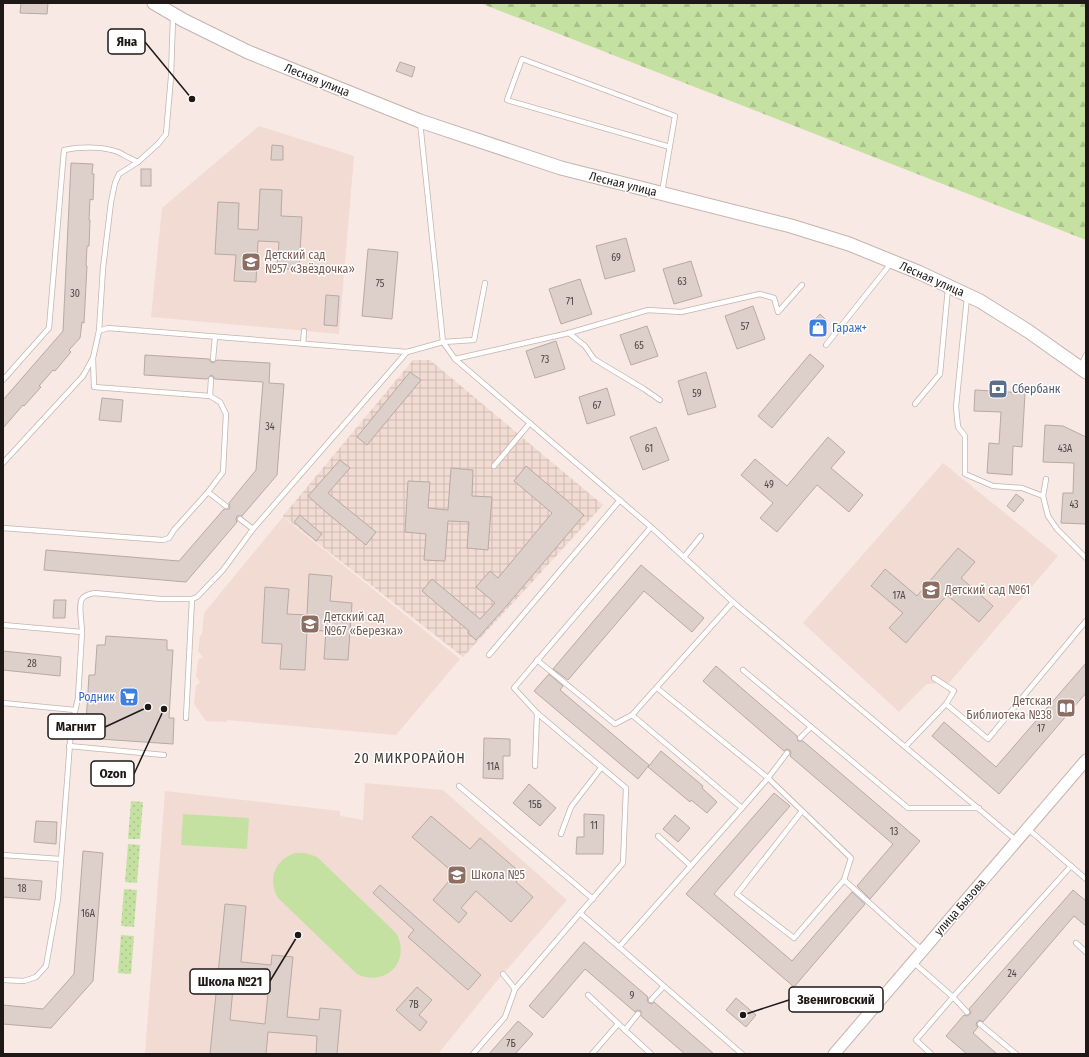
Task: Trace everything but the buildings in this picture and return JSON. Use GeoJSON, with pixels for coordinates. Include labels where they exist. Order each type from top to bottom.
{"type":"FeatureCollection","features":[{"type":"Feature","properties":{"kind":"main road","name":"Лесная улица"},"geometry":{"type":"LineString","coordinates":[[154,3],[173,15],[248,52],[420,121],[560,168],[791,226],[849,244],[980,301],[1028,331],[1083,370]]}},
{"type":"Feature","properties":{"kind":"street","name":"улица Бызова"},"geometry":{"type":"LineString","coordinates":[[837,1053],[1027,828],[1083,765]]}},
{"type":"Feature","properties":{"kind":"lane"},"geometry":{"type":"LineString","coordinates":[[3,528],[163,540],[169,538],[223,472],[226,414],[220,402],[210,396],[94,387],[93,358],[99,331],[103,268],[111,202],[115,183],[119,174],[138,162],[158,144],[166,134],[171,77],[173,15]]}},
{"type":"Feature","properties":{"kind":"lane"},"geometry":{"type":"LineString","coordinates":[[662,194],[670,147],[675,116],[522,58],[507,100],[670,147]]}},
{"type":"Feature","properties":{"kind":"lane"},"geometry":{"type":"LineString","coordinates":[[420,121],[443,342],[455,359],[652,527],[733,602],[906,746],[1017,841]]}},
{"type":"Feature","properties":{"kind":"lane"},"geometry":{"type":"LineString","coordinates":[[3,380],[49,328],[64,150],[74,148],[93,148],[116,151],[138,162]]}},
{"type":"Feature","properties":{"kind":"lane"},"geometry":{"type":"LineString","coordinates":[[826,345],[893,262]]}},
{"type":"Feature","properties":{"kind":"lane"},"geometry":{"type":"LineString","coordinates":[[99,331],[108,328],[407,352],[443,342],[474,340],[485,283]]}},
{"type":"Feature","properties":{"kind":"lane"},"geometry":{"type":"LineString","coordinates":[[455,359],[569,332],[648,310],[681,312],[760,294],[774,298],[778,312],[802,285]]}},
{"type":"Feature","properties":{"kind":"lane"},"geometry":{"type":"LineString","coordinates":[[915,404],[940,374],[948,286]]}},
{"type":"Feature","properties":{"kind":"lane"},"geometry":{"type":"LineString","coordinates":[[967,295],[956,407],[958,427],[965,436],[965,474],[993,486],[1022,488],[1044,496]]}},
{"type":"Feature","properties":{"kind":"lane"},"geometry":{"type":"LineString","coordinates":[[303,344],[304,331]]}},
{"type":"Feature","properties":{"kind":"lane"},"geometry":{"type":"LineString","coordinates":[[569,332],[585,346],[594,359],[660,400]]}},
{"type":"Feature","properties":{"kind":"lane"},"geometry":{"type":"LineString","coordinates":[[213,359],[215,337]]}},
{"type":"Feature","properties":{"kind":"lane"},"geometry":{"type":"LineString","coordinates":[[3,980],[24,981],[36,977],[46,966],[58,899],[69,746],[78,698],[82,632],[80,603],[82,598],[88,594],[94,593],[161,599],[192,599],[197,597],[223,570],[253,529],[407,352]]}},
{"type":"Feature","properties":{"kind":"lane"},"geometry":{"type":"LineString","coordinates":[[1083,370],[1086,355]]}},
{"type":"Feature","properties":{"kind":"lane"},"geometry":{"type":"LineString","coordinates":[[3,463],[83,376],[93,358]]}},
{"type":"Feature","properties":{"kind":"lane"},"geometry":{"type":"LineString","coordinates":[[210,396],[211,379]]}},
{"type":"Feature","properties":{"kind":"lane"},"geometry":{"type":"LineString","coordinates":[[494,466],[530,422]]}},
{"type":"Feature","properties":{"kind":"lane"},"geometry":{"type":"LineString","coordinates":[[1046,479],[1044,496],[1048,516],[1057,529],[1086,558]]}},
{"type":"Feature","properties":{"kind":"lane"},"geometry":{"type":"LineString","coordinates":[[208,492],[226,506]]}},
{"type":"Feature","properties":{"kind":"lane"},"geometry":{"type":"LineString","coordinates":[[489,655],[620,500]]}},
{"type":"Feature","properties":{"kind":"lane"},"geometry":{"type":"LineString","coordinates":[[240,518],[253,529]]}},
{"type":"Feature","properties":{"kind":"lane"},"geometry":{"type":"LineString","coordinates":[[472,1054],[505,1017],[515,989],[623,863],[626,788],[537,713],[514,688],[652,527]]}},
{"type":"Feature","properties":{"kind":"lane"},"geometry":{"type":"LineString","coordinates":[[684,557],[701,536]]}},
{"type":"Feature","properties":{"kind":"lane"},"geometry":{"type":"LineString","coordinates":[[186,718],[192,599]]}},
{"type":"Feature","properties":{"kind":"lane"},"geometry":{"type":"LineString","coordinates":[[537,660],[615,724],[632,715],[733,602]]}},
{"type":"Feature","properties":{"kind":"lane"},"geometry":{"type":"LineString","coordinates":[[946,704],[988,739],[1086,621]]}},
{"type":"Feature","properties":{"kind":"lane"},"geometry":{"type":"LineString","coordinates":[[3,625],[82,632]]}},
{"type":"Feature","properties":{"kind":"lane"},"geometry":{"type":"LineString","coordinates":[[743,670],[908,808],[979,808]]}},
{"type":"Feature","properties":{"kind":"lane"},"geometry":{"type":"LineString","coordinates":[[906,746],[946,704],[954,691],[934,678]]}},
{"type":"Feature","properties":{"kind":"lane"},"geometry":{"type":"LineString","coordinates":[[657,688],[768,778],[851,858],[844,880],[794,938],[737,894],[802,811]]}},
{"type":"Feature","properties":{"kind":"lane"},"geometry":{"type":"LineString","coordinates":[[3,703],[75,710]]}},
{"type":"Feature","properties":{"kind":"lane"},"geometry":{"type":"LineString","coordinates":[[535,766],[537,713]]}},
{"type":"Feature","properties":{"kind":"lane"},"geometry":{"type":"LineString","coordinates":[[632,715],[742,808]]}},
{"type":"Feature","properties":{"kind":"lane"},"geometry":{"type":"LineString","coordinates":[[800,738],[811,727]]}},
{"type":"Feature","properties":{"kind":"lane"},"geometry":{"type":"LineString","coordinates":[[69,746],[164,755]]}},
{"type":"Feature","properties":{"kind":"lane"},"geometry":{"type":"LineString","coordinates":[[619,947],[768,778],[787,753]]}},
{"type":"Feature","properties":{"kind":"lane"},"geometry":{"type":"LineString","coordinates":[[561,834],[571,807],[601,768]]}},
{"type":"Feature","properties":{"kind":"lane"},"geometry":{"type":"LineString","coordinates":[[459,786],[593,899]]}},
{"type":"Feature","properties":{"kind":"lane"},"geometry":{"type":"LineString","coordinates":[[1027,828],[1086,879]]}},
{"type":"Feature","properties":{"kind":"lane"},"geometry":{"type":"LineString","coordinates":[[658,836],[691,866]]}},
{"type":"Feature","properties":{"kind":"lane"},"geometry":{"type":"LineString","coordinates":[[3,855],[60,859]]}},
{"type":"Feature","properties":{"kind":"lane"},"geometry":{"type":"LineString","coordinates":[[931,1054],[916,1040],[1071,866]]}},
{"type":"Feature","properties":{"kind":"lane"},"geometry":{"type":"LineString","coordinates":[[844,880],[923,951]]}},
{"type":"Feature","properties":{"kind":"lane"},"geometry":{"type":"LineString","coordinates":[[580,914],[742,1054]]}},
{"type":"Feature","properties":{"kind":"lane"},"geometry":{"type":"LineString","coordinates":[[1076,943],[1086,952]]}},
{"type":"Feature","properties":{"kind":"lane"},"geometry":{"type":"LineString","coordinates":[[913,962],[953,997],[967,1012]]}},
{"type":"Feature","properties":{"kind":"lane"},"geometry":{"type":"LineString","coordinates":[[503,974],[515,989]]}},
{"type":"Feature","properties":{"kind":"lane"},"geometry":{"type":"LineString","coordinates":[[651,1000],[663,986]]}},
{"type":"Feature","properties":{"kind":"lane"},"geometry":{"type":"LineString","coordinates":[[588,995],[652,1054]]}},
{"type":"Feature","properties":{"kind":"lane"},"geometry":{"type":"LineString","coordinates":[[625,1030],[638,1014]]}},
{"type":"Feature","properties":{"kind":"lane"},"geometry":{"type":"LineString","coordinates":[[592,1054],[618,1024]]}},
{"type":"Feature","properties":{"kind":"lane"},"geometry":{"type":"LineString","coordinates":[[980,1024],[1016,1054]]}},
{"type":"Feature","properties":{"kind":"shaded area","name":"Детский сад №57 «Звёздочка»"},"geometry":{"type":"Polygon","coordinates":[[[259,126],[354,156],[339,334],[151,317],[162,208],[259,126]]]}},
{"type":"Feature","properties":{"kind":"shaded area"},"geometry":{"type":"Polygon","coordinates":[[[413,360],[430,360],[603,505],[463,657],[283,516],[413,360]]]}},
{"type":"Feature","properties":{"kind":"shaded area","name":"Детский сад №61"},"geometry":{"type":"Polygon","coordinates":[[[943,463],[1058,556],[949,683],[927,684],[899,712],[803,623],[943,463]]]}},
{"type":"Feature","properties":{"kind":"shaded area","name":"Детский сад №67 «Березка»"},"geometry":{"type":"Polygon","coordinates":[[[283,517],[460,659],[396,735],[227,720],[227,722],[206,721],[194,704],[196,686],[200,682],[196,677],[198,660],[203,657],[198,651],[200,636],[202,635],[204,613],[283,517]]]}},
{"type":"Feature","properties":{"kind":"shaded area"},"geometry":{"type":"Polygon","coordinates":[[[365,783],[443,790],[567,900],[496,982],[438,1054],[145,1054],[165,791],[340,811],[340,816],[363,820],[365,783]]]}},
{"type":"Feature","properties":{"kind":"green space"},"geometry":{"type":"Polygon","coordinates":[[[480,3],[1086,3],[1086,240],[480,3]]]}},
{"type":"Feature","properties":{"kind":"green space"},"geometry":{"type":"Polygon","coordinates":[[[131,801],[143,802],[140,839],[128,839],[131,801]]]}},
{"type":"Feature","properties":{"kind":"green space"},"geometry":{"type":"Polygon","coordinates":[[[183,814],[249,818],[247,849],[181,845],[183,814]]]}},
{"type":"Feature","properties":{"kind":"green space"},"geometry":{"type":"Polygon","coordinates":[[[128,844],[140,845],[137,883],[125,882],[128,844]]]}},
{"type":"Feature","properties":{"kind":"green space"},"geometry":{"type":"Polygon","coordinates":[[[295,853],[306,853],[317,857],[396,933],[400,943],[401,953],[398,962],[386,975],[367,977],[357,974],[278,898],[273,884],[275,871],[282,860],[295,853]]]}},
{"type":"Feature","properties":{"kind":"green space"},"geometry":{"type":"Polygon","coordinates":[[[124,889],[137,890],[134,927],[121,926],[124,889]]]}},
{"type":"Feature","properties":{"kind":"green space"},"geometry":{"type":"Polygon","coordinates":[[[121,935],[134,936],[131,974],[118,973],[121,935]]]}},
{"type":"Feature","properties":{"kind":"place","name":"Яна"},"geometry":{"type":"Point","coordinates":[192,99]}},
{"type":"Feature","properties":{"kind":"place","name":"Детский сад №57 «Звёздочка»"},"geometry":{"type":"Point","coordinates":[251,262]}},
{"type":"Feature","properties":{"kind":"place","name":"Гараж+"},"geometry":{"type":"Point","coordinates":[818,328]}},
{"type":"Feature","properties":{"kind":"place","name":"Сбербанк"},"geometry":{"type":"Point","coordinates":[998,389]}},
{"type":"Feature","properties":{"kind":"place","name":"Детский сад №61"},"geometry":{"type":"Point","coordinates":[931,590]}},
{"type":"Feature","properties":{"kind":"place","name":"Детский сад №67 «Березка»"},"geometry":{"type":"Point","coordinates":[310,624]}},
{"type":"Feature","properties":{"kind":"place","name":"Родник"},"geometry":{"type":"Point","coordinates":[129,697]}},
{"type":"Feature","properties":{"kind":"place","name":"Магнит"},"geometry":{"type":"Point","coordinates":[148,707]}},
{"type":"Feature","properties":{"kind":"place","name":"Детская Библиотека №38"},"geometry":{"type":"Point","coordinates":[1066,708]}},
{"type":"Feature","properties":{"kind":"place","name":"Ozon"},"geometry":{"type":"Point","coordinates":[164,709]}},
{"type":"Feature","properties":{"kind":"place","name":"Школа №5"},"geometry":{"type":"Point","coordinates":[457,875]}},
{"type":"Feature","properties":{"kind":"place","name":"Школа №21"},"geometry":{"type":"Point","coordinates":[298,935]}},
{"type":"Feature","properties":{"kind":"place","name":"Звениговский"},"geometry":{"type":"Point","coordinates":[743,1015]}},
{"type":"Feature","properties":{"kind":"district","name":"20 МИКРОРАЙОН"},"geometry":{"type":"Point","coordinates":[410,758]}}]}
